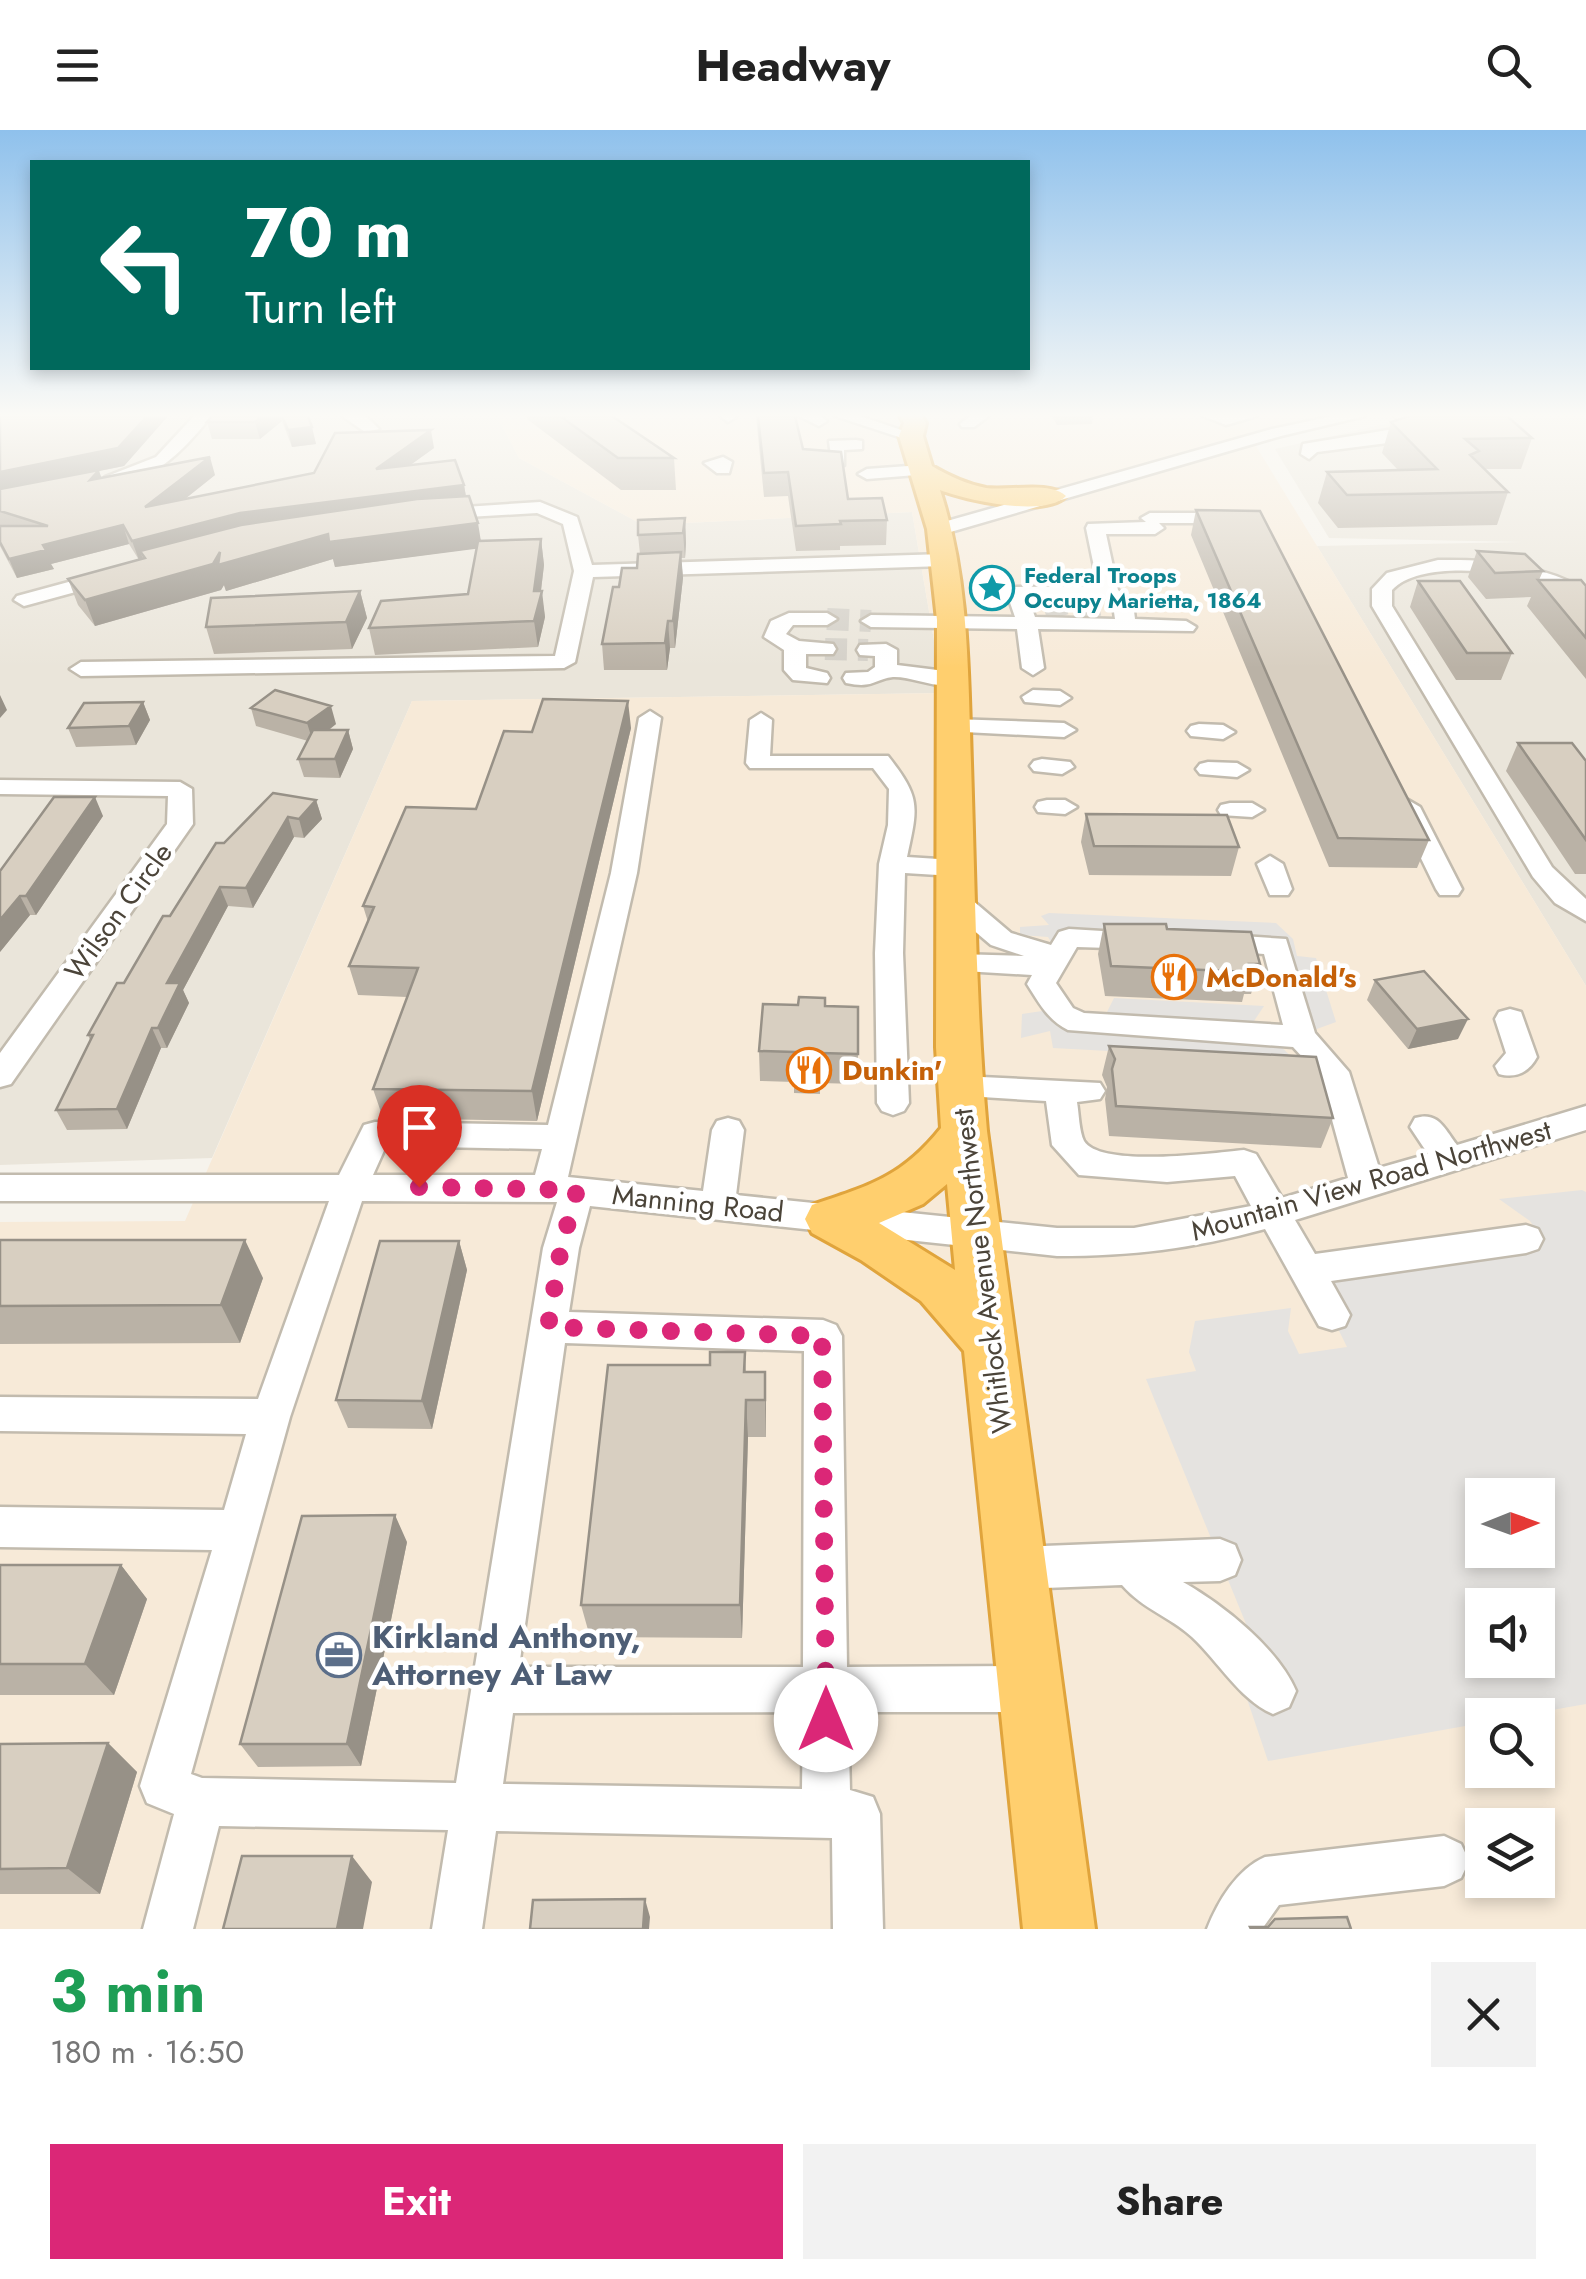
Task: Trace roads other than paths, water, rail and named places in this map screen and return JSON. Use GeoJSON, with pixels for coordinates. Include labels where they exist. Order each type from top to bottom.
{"type":"FeatureCollection","features":[{"type":"Feature","properties":{"kind":"highway","name":"Whitlock Avenue Northwest"},"geometry":{"type":"LineString","coordinates":[[930,500],[942,544],[952,620],[962,1109],[1059,1929]]}},
{"type":"Feature","properties":{"kind":"highway"},"geometry":{"type":"LineString","coordinates":[[829,1219],[892,1201],[921,1183],[962,1109]]}},
{"type":"Feature","properties":{"kind":"highway"},"geometry":{"type":"LineString","coordinates":[[829,1219],[939,1286],[988,1342]]}},
{"type":"Feature","properties":{"kind":"street"},"geometry":{"type":"LineString","coordinates":[[584,571],[942,544],[1044,500]]}},
{"type":"Feature","properties":{"kind":"street"},"geometry":{"type":"LineString","coordinates":[[1126,625],[1123,603],[1110,592],[1095,528],[1155,528],[1150,518],[1128,500]]}},
{"type":"Feature","properties":{"kind":"street"},"geometry":{"type":"LineString","coordinates":[[81,669],[564,662],[584,571],[571,521],[540,508],[420,515]]}},
{"type":"Feature","properties":{"kind":"street"},"geometry":{"type":"LineString","coordinates":[[1150,518],[1254,518]]}},
{"type":"Feature","properties":{"kind":"street"},"geometry":{"type":"LineString","coordinates":[[1582,906],[1542,871],[1382,606],[1380,592],[1385,581],[1400,573],[1482,566],[1529,573],[1586,598]]}},
{"type":"Feature","properties":{"kind":"street"},"geometry":{"type":"LineString","coordinates":[[24,600],[135,570]]}},
{"type":"Feature","properties":{"kind":"street"},"geometry":{"type":"LineString","coordinates":[[1033,668],[1027,623],[1016,591],[1110,592]]}},
{"type":"Feature","properties":{"kind":"street"},"geometry":{"type":"LineString","coordinates":[[825,649],[795,648],[775,637],[778,625],[789,619],[827,619]]}},
{"type":"Feature","properties":{"kind":"street"},"geometry":{"type":"LineString","coordinates":[[854,678],[872,678],[880,657],[878,621],[1059,621],[1186,627]]}},
{"type":"Feature","properties":{"kind":"street"},"geometry":{"type":"LineString","coordinates":[[795,648],[795,670],[801,676],[819,678]]}},
{"type":"Feature","properties":{"kind":"street"},"geometry":{"type":"LineString","coordinates":[[880,657],[954,679]]}},
{"type":"Feature","properties":{"kind":"street"},"geometry":{"type":"LineString","coordinates":[[1041,738],[1060,698]]}},
{"type":"Feature","properties":{"kind":"street"},"geometry":{"type":"LineString","coordinates":[[457,1929],[561,1248],[560,1137],[624,873],[650,718]]}},
{"type":"Feature","properties":{"kind":"street"},"geometry":{"type":"LineString","coordinates":[[761,720],[758,763],[880,761],[902,789],[901,826],[892,864],[889,953],[893,1103]]}},
{"type":"Feature","properties":{"kind":"street"},"geometry":{"type":"LineString","coordinates":[[953,726],[1041,738],[1064,730]]}},
{"type":"Feature","properties":{"kind":"street"},"geometry":{"type":"LineString","coordinates":[[1208,769],[1241,792]]}},
{"type":"Feature","properties":{"kind":"street","name":"Wilson Circle"},"geometry":{"type":"LineString","coordinates":[[0,787],[180,789],[181,804],[180,824],[0,1076]]}},
{"type":"Feature","properties":{"kind":"street"},"geometry":{"type":"LineString","coordinates":[[1399,790],[1449,889]]}},
{"type":"Feature","properties":{"kind":"street"},"geometry":{"type":"LineString","coordinates":[[892,864],[955,884],[1001,938],[1049,969],[1062,1014],[1080,1023],[1302,1037]]}},
{"type":"Feature","properties":{"kind":"street"},"geometry":{"type":"LineString","coordinates":[[1049,969],[1068,938],[1075,937],[1276,946],[1302,1037],[1334,1072],[1367,1186]]}},
{"type":"Feature","properties":{"kind":"street"},"geometry":{"type":"LineString","coordinates":[[957,972],[1049,969]]}},
{"type":"Feature","properties":{"kind":"street"},"geometry":{"type":"LineString","coordinates":[[1510,1019],[1522,1057],[1510,1066]]}},
{"type":"Feature","properties":{"kind":"street"},"geometry":{"type":"LineString","coordinates":[[962,1109],[1074,1091],[1068,1145],[1091,1166],[1166,1169],[1244,1162],[1332,1314]]}},
{"type":"Feature","properties":{"kind":"street","name":"Mountain View Road Northwest"},"geometry":{"type":"LineString","coordinates":[[976,1234],[1057,1242],[1134,1242],[1207,1231],[1582,1126]]}},
{"type":"Feature","properties":{"kind":"street"},"geometry":{"type":"LineString","coordinates":[[1426,1127],[1450,1160]]}},
{"type":"Feature","properties":{"kind":"street"},"geometry":{"type":"LineString","coordinates":[[718,1204],[728,1130]]}},
{"type":"Feature","properties":{"kind":"street"},"geometry":{"type":"LineString","coordinates":[[560,1137],[375,1134],[350,1188],[271,1417],[164,1786],[201,1802],[856,1814],[858,1929]]}},
{"type":"Feature","properties":{"kind":"street","name":"Manning Road"},"geometry":{"type":"LineString","coordinates":[[0,1188],[563,1189],[976,1234]]}},
{"type":"Feature","properties":{"kind":"street"},"geometry":{"type":"LineString","coordinates":[[1309,1270],[1526,1239]]}},
{"type":"Feature","properties":{"kind":"street"},"geometry":{"type":"LineString","coordinates":[[548,1327],[822,1336],[826,1816]]}},
{"type":"Feature","properties":{"kind":"street"},"geometry":{"type":"LineString","coordinates":[[0,1414],[271,1417]]}},
{"type":"Feature","properties":{"kind":"street"},"geometry":{"type":"LineString","coordinates":[[0,1527],[238,1530]]}},
{"type":"Feature","properties":{"kind":"street"},"geometry":{"type":"LineString","coordinates":[[1019,1568],[1220,1560]]}},
{"type":"Feature","properties":{"kind":"street"},"geometry":{"type":"LineString","coordinates":[[1128,1561],[1155,1590],[1205,1619],[1273,1691]]}},
{"type":"Feature","properties":{"kind":"street"},"geometry":{"type":"LineString","coordinates":[[492,1690],[1032,1688]]}},
{"type":"Feature","properties":{"kind":"street"},"geometry":{"type":"LineString","coordinates":[[168,1929],[201,1802]]}},
{"type":"Feature","properties":{"kind":"street"},"geometry":{"type":"LineString","coordinates":[[1232,1929],[1264,1882],[1444,1862]]}},
{"type":"Feature","properties":{"kind":"tunnel"},"geometry":{"type":"LineString","coordinates":[[1052,596],[1058,618]]}},
{"type":"Feature","properties":{"kind":"tunnel"},"geometry":{"type":"LineString","coordinates":[[1085,597],[1091,620]]}},
{"type":"Feature","properties":{"kind":"tunnel"},"geometry":{"type":"LineString","coordinates":[[827,619],[871,621]]}},
{"type":"Feature","properties":{"kind":"tunnel"},"geometry":{"type":"LineString","coordinates":[[825,649],[868,650]]}},
{"type":"Feature","properties":{"kind":"place","name":"Federal Troops Occupy Marietta, 1864"},"geometry":{"type":"Point","coordinates":[992,588]}},
{"type":"Feature","properties":{"kind":"place","name":"McDonald's"},"geometry":{"type":"Point","coordinates":[1174,977]}},
{"type":"Feature","properties":{"kind":"place","name":"Dunkin'"},"geometry":{"type":"Point","coordinates":[809,1070]}},
{"type":"Feature","properties":{"kind":"place","name":"Kirkland Anthony, Attorney At Law"},"geometry":{"type":"Point","coordinates":[339,1655]}}]}
